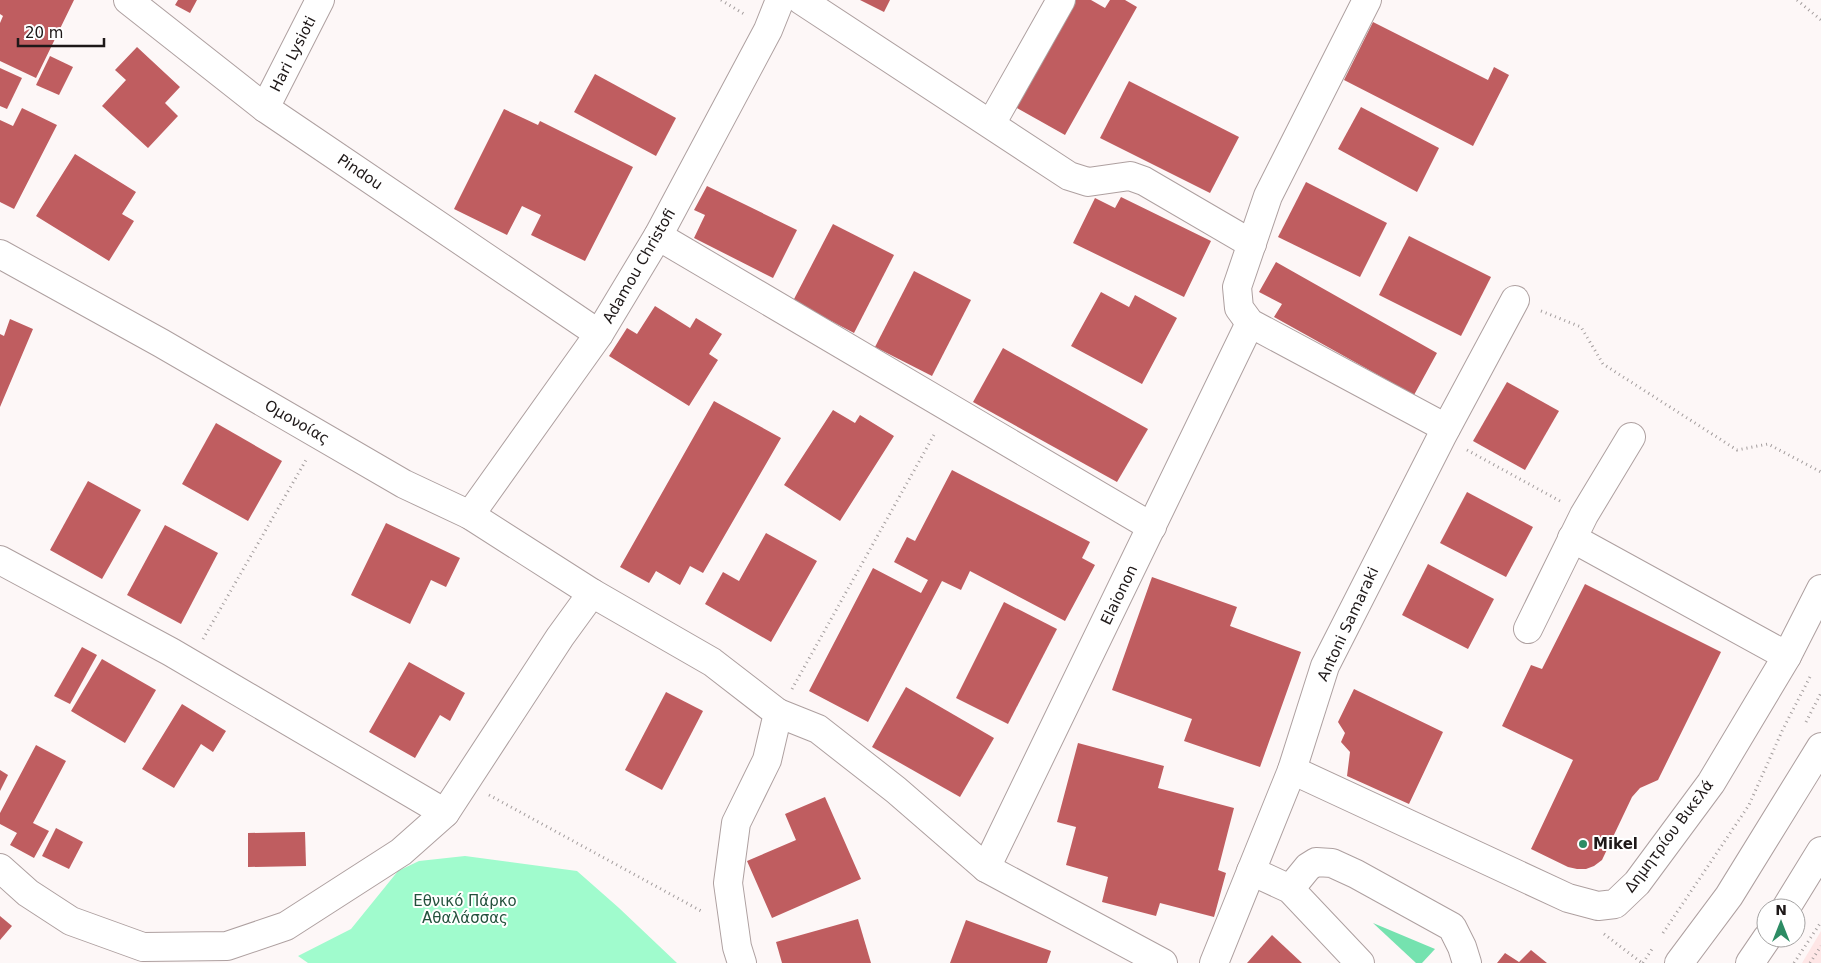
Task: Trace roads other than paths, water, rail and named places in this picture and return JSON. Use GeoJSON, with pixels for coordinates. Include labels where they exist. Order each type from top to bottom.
{"type":"FeatureCollection","features":[{"type":"Feature","properties":{"kind":"street","name":"Pindou"},"geometry":{"type":"LineString","coordinates":[[128,0],[265,108],[599,334]]}},
{"type":"Feature","properties":{"kind":"street","name":"Hari Lysioti"},"geometry":{"type":"LineString","coordinates":[[265,108],[320,0]]}},
{"type":"Feature","properties":{"kind":"street","name":"Adamou Christofi"},"geometry":{"type":"LineString","coordinates":[[470,515],[599,334],[658,236],[768,30],[780,0]]}},
{"type":"Feature","properties":{"kind":"street"},"geometry":{"type":"LineString","coordinates":[[801,0],[1069,176],[1088,182],[1130,176],[1144,180],[1252,244]]}},
{"type":"Feature","properties":{"kind":"street"},"geometry":{"type":"LineString","coordinates":[[991,124],[1061,0]]}},
{"type":"Feature","properties":{"kind":"street"},"geometry":{"type":"LineString","coordinates":[[1367,0],[1268,196],[1237,287],[1239,308],[1250,323],[1444,432]]}},
{"type":"Feature","properties":{"kind":"street"},"geometry":{"type":"LineString","coordinates":[[658,236],[1152,527]]}},
{"type":"Feature","properties":{"kind":"street","name":"Ομονοίας"},"geometry":{"type":"LineString","coordinates":[[0,254],[161,343],[404,484],[470,515],[592,593],[712,662],[778,713],[818,729],[896,790],[986,868],[1164,963]]}},
{"type":"Feature","properties":{"kind":"street","name":"Antoni Samaraki"},"geometry":{"type":"LineString","coordinates":[[1214,963],[1292,770],[1325,666],[1444,432],[1515,300]]}},
{"type":"Feature","properties":{"kind":"street","name":"Elaionon"},"geometry":{"type":"LineString","coordinates":[[986,868],[1250,323]]}},
{"type":"Feature","properties":{"kind":"street"},"geometry":{"type":"LineString","coordinates":[[1528,630],[1578,526],[1631,437]]}},
{"type":"Feature","properties":{"kind":"street"},"geometry":{"type":"LineString","coordinates":[[1578,526],[1787,656]]}},
{"type":"Feature","properties":{"kind":"street"},"geometry":{"type":"LineString","coordinates":[[0,560],[189,663],[445,813]]}},
{"type":"Feature","properties":{"kind":"street","name":"Δημητρίου Βικελά"},"geometry":{"type":"LineString","coordinates":[[1292,770],[1568,898],[1598,906],[1615,904],[1637,883],[1710,783],[1787,656],[1821,589]]}},
{"type":"Feature","properties":{"kind":"street"},"geometry":{"type":"LineString","coordinates":[[0,868],[28,893],[71,921],[141,955],[227,946],[286,926],[401,852],[445,813],[560,637],[592,593]]}},
{"type":"Feature","properties":{"kind":"street"},"geometry":{"type":"LineString","coordinates":[[742,963],[737,947],[728,883],[736,823],[767,760],[778,713]]}},
{"type":"Feature","properties":{"kind":"street"},"geometry":{"type":"LineString","coordinates":[[1679,963],[1729,896],[1821,747]]}},
{"type":"Feature","properties":{"kind":"street"},"geometry":{"type":"LineString","coordinates":[[1792,898],[1821,851]]}},
{"type":"Feature","properties":{"kind":"street"},"geometry":{"type":"LineString","coordinates":[[1290,889],[1308,867],[1316,862],[1332,863],[1356,874],[1452,927],[1462,947],[1467,963]]}},
{"type":"Feature","properties":{"kind":"street"},"geometry":{"type":"LineString","coordinates":[[1251,871],[1290,889],[1360,963]]}},
{"type":"Feature","properties":{"kind":"street"},"geometry":{"type":"LineString","coordinates":[[1750,963],[1760,948]]}},
{"type":"Feature","properties":{"kind":"place","name":"Mikel"},"geometry":{"type":"Point","coordinates":[1583,844]}},
{"type":"Feature","properties":{"kind":"park label","name":"Εθνικό Πάρκο Αθαλάσσας"},"geometry":{"type":"Point","coordinates":[465,910]}}]}
